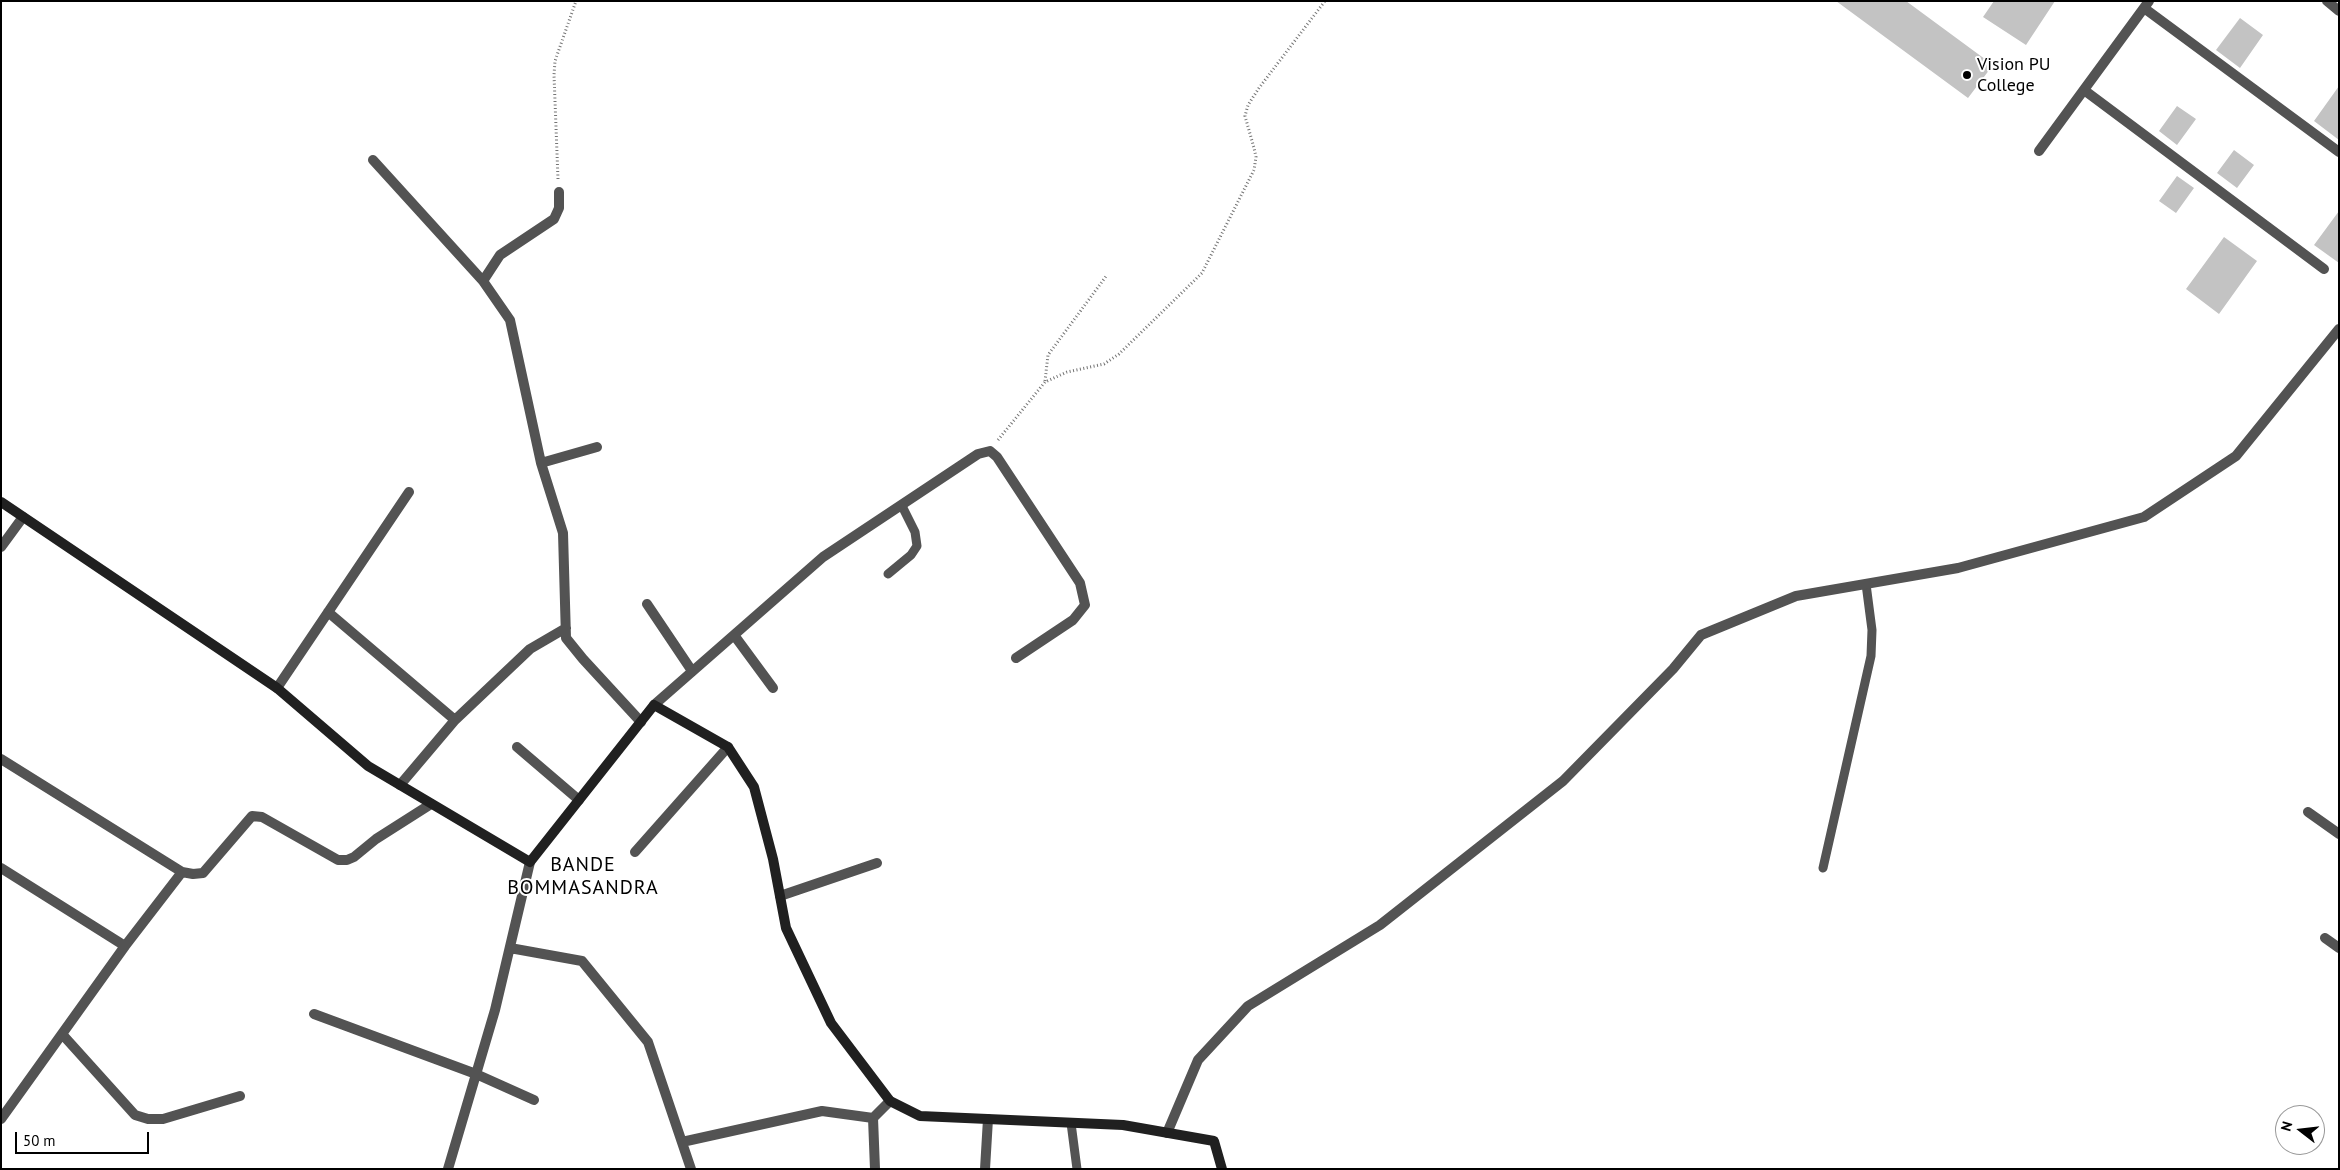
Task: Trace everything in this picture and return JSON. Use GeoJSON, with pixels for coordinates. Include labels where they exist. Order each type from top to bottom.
{"type":"FeatureCollection","features":[{"type":"Feature","properties":{"kind":"street"},"geometry":{"type":"LineString","coordinates":[[2327,1],[2339,11]]}},
{"type":"Feature","properties":{"kind":"street"},"geometry":{"type":"LineString","coordinates":[[2039,151],[2147,5],[2339,152]]}},
{"type":"Feature","properties":{"kind":"street"},"geometry":{"type":"LineString","coordinates":[[2084,90],[2324,269]]}},
{"type":"Feature","properties":{"kind":"street"},"geometry":{"type":"LineString","coordinates":[[373,160],[483,281],[510,320],[541,463],[563,533],[566,638],[641,722]]}},
{"type":"Feature","properties":{"kind":"street"},"geometry":{"type":"LineString","coordinates":[[483,281],[500,255],[554,219],[560,208],[559,192]]}},
{"type":"Feature","properties":{"kind":"street"},"geometry":{"type":"LineString","coordinates":[[1167,1133],[1198,1060],[1248,1006],[1380,925],[1563,781],[1673,669],[1701,635],[1796,596],[1958,568],[2144,517],[2236,456],[2339,329]]}},
{"type":"Feature","properties":{"kind":"street"},"geometry":{"type":"LineString","coordinates":[[541,463],[597,447]]}},
{"type":"Feature","properties":{"kind":"street"},"geometry":{"type":"LineString","coordinates":[[448,1169],[510,948],[530,862],[654,705],[692,671],[822,557],[902,506],[978,454],[990,451],[997,457],[1080,583],[1085,605],[1073,620],[1016,658]]}},
{"type":"Feature","properties":{"kind":"street"},"geometry":{"type":"LineString","coordinates":[[277,688],[409,492]]}},
{"type":"Feature","properties":{"kind":"street"},"geometry":{"type":"LineString","coordinates":[[1,502],[277,688],[368,766],[530,862]]}},
{"type":"Feature","properties":{"kind":"street"},"geometry":{"type":"LineString","coordinates":[[1,548],[23,517]]}},
{"type":"Feature","properties":{"kind":"street"},"geometry":{"type":"LineString","coordinates":[[647,604],[692,671]]}},
{"type":"Feature","properties":{"kind":"street"},"geometry":{"type":"LineString","coordinates":[[328,612],[454,720]]}},
{"type":"Feature","properties":{"kind":"street"},"geometry":{"type":"LineString","coordinates":[[400,785],[454,720],[530,649],[566,628]]}},
{"type":"Feature","properties":{"kind":"street"},"geometry":{"type":"LineString","coordinates":[[734,635],[773,688]]}},
{"type":"Feature","properties":{"kind":"street"},"geometry":{"type":"LineString","coordinates":[[654,705],[728,747],[754,787],[773,859],[786,928],[831,1024],[890,1101],[920,1116],[1123,1125],[1214,1142],[1222,1169]]}},
{"type":"Feature","properties":{"kind":"street"},"geometry":{"type":"LineString","coordinates":[[517,747],[579,800]]}},
{"type":"Feature","properties":{"kind":"street"},"geometry":{"type":"LineString","coordinates":[[635,852],[728,747]]}},
{"type":"Feature","properties":{"kind":"street"},"geometry":{"type":"LineString","coordinates":[[1,759],[182,872],[193,874],[203,873],[252,816],[262,816],[338,860],[347,860],[354,857],[376,839],[432,804]]}},
{"type":"Feature","properties":{"kind":"street"},"geometry":{"type":"LineString","coordinates":[[2308,812],[2339,834]]}},
{"type":"Feature","properties":{"kind":"street"},"geometry":{"type":"LineString","coordinates":[[780,896],[877,863]]}},
{"type":"Feature","properties":{"kind":"street"},"geometry":{"type":"LineString","coordinates":[[1,868],[125,946]]}},
{"type":"Feature","properties":{"kind":"street"},"geometry":{"type":"LineString","coordinates":[[1,1119],[125,946],[182,872]]}},
{"type":"Feature","properties":{"kind":"street"},"geometry":{"type":"LineString","coordinates":[[2325,938],[2339,948]]}},
{"type":"Feature","properties":{"kind":"street"},"geometry":{"type":"LineString","coordinates":[[510,948],[582,961],[648,1042],[691,1169]]}},
{"type":"Feature","properties":{"kind":"street"},"geometry":{"type":"LineString","coordinates":[[314,1014],[476,1074],[534,1100]]}},
{"type":"Feature","properties":{"kind":"street"},"geometry":{"type":"LineString","coordinates":[[62,1034],[135,1115],[148,1119],[163,1119],[240,1096]]}},
{"type":"Feature","properties":{"kind":"street"},"geometry":{"type":"LineString","coordinates":[[875,1169],[873,1118],[890,1101]]}},
{"type":"Feature","properties":{"kind":"street"},"geometry":{"type":"LineString","coordinates":[[682,1142],[822,1111],[873,1118]]}},
{"type":"Feature","properties":{"kind":"street"},"geometry":{"type":"LineString","coordinates":[[985,1169],[988,1119]]}},
{"type":"Feature","properties":{"kind":"lane"},"geometry":{"type":"LineString","coordinates":[[888,574],[911,555],[917,546],[916,532],[902,506]]}},
{"type":"Feature","properties":{"kind":"lane"},"geometry":{"type":"LineString","coordinates":[[1823,868],[1871,656],[1872,630],[1866,584]]}},
{"type":"Feature","properties":{"kind":"lane"},"geometry":{"type":"LineString","coordinates":[[1070,1123],[1077,1169]]}},
{"type":"Feature","properties":{"kind":"path"},"geometry":{"type":"LineString","coordinates":[[559,192],[554,75],[556,62],[576,1]]}},
{"type":"Feature","properties":{"kind":"path"},"geometry":{"type":"LineString","coordinates":[[990,451],[1045,382],[1067,372],[1104,364],[1119,354],[1202,273],[1254,170],[1256,157],[1245,116],[1248,105],[1325,1]]}},
{"type":"Feature","properties":{"kind":"path"},"geometry":{"type":"LineString","coordinates":[[1045,382],[1048,355],[1107,275]]}},
{"type":"Feature","properties":{"kind":"building"},"geometry":{"type":"Polygon","coordinates":[[[1836,1],[1906,1],[1993,65],[1968,98],[1836,1]]]}},
{"type":"Feature","properties":{"kind":"building"},"geometry":{"type":"Polygon","coordinates":[[[1994,1],[2055,1],[2026,45],[1983,17],[1994,1]]]}},
{"type":"Feature","properties":{"kind":"building"},"geometry":{"type":"Polygon","coordinates":[[[2240,18],[2263,35],[2240,68],[2216,50],[2240,18]]]}},
{"type":"Feature","properties":{"kind":"building"},"geometry":{"type":"Polygon","coordinates":[[[2339,86],[2339,140],[2314,121],[2339,86]]]}},
{"type":"Feature","properties":{"kind":"building"},"geometry":{"type":"Polygon","coordinates":[[[2177,106],[2196,119],[2177,145],[2159,131],[2177,106]]]}},
{"type":"Feature","properties":{"kind":"building"},"geometry":{"type":"Polygon","coordinates":[[[2234,150],[2254,165],[2237,188],[2217,173],[2234,150]]]}},
{"type":"Feature","properties":{"kind":"building"},"geometry":{"type":"Polygon","coordinates":[[[2177,176],[2194,188],[2176,213],[2159,201],[2177,176]]]}},
{"type":"Feature","properties":{"kind":"building"},"geometry":{"type":"Polygon","coordinates":[[[2339,211],[2339,263],[2314,245],[2339,211]]]}},
{"type":"Feature","properties":{"kind":"building"},"geometry":{"type":"Polygon","coordinates":[[[2224,237],[2257,261],[2219,314],[2186,289],[2224,237]]]}},
{"type":"Feature","properties":{"kind":"place","name":"Vision PU College"},"geometry":{"type":"Point","coordinates":[1967,75]}},
{"type":"Feature","properties":{"kind":"district","name":"BANDE BOMMASANDRA"},"geometry":{"type":"Point","coordinates":[583,876]}}]}
